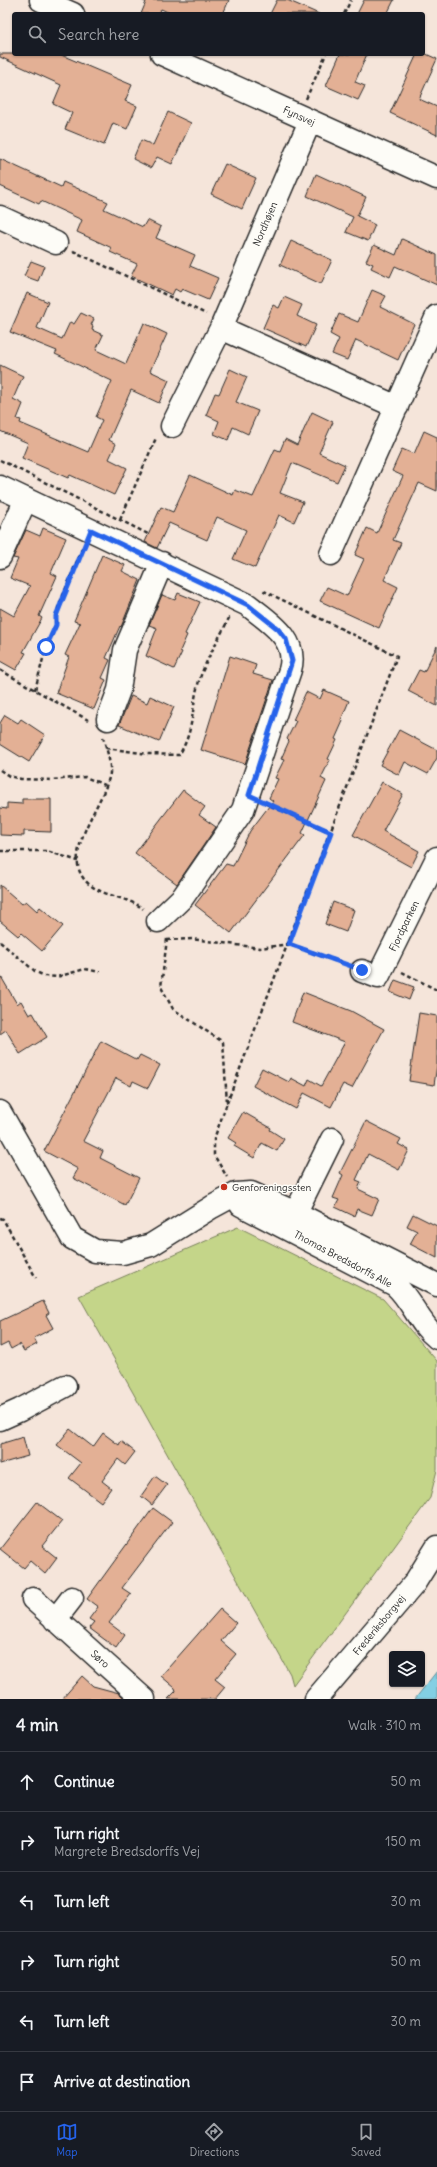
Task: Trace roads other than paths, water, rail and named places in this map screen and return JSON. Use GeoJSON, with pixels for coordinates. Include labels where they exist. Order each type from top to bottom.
{"type":"FeatureCollection","features":[{"type":"Feature","properties":{"kind":"street"},"geometry":{"type":"LineString","coordinates":[[41,0],[68,12]]}},
{"type":"Feature","properties":{"kind":"street","name":"Fynsvej"},"geometry":{"type":"LineString","coordinates":[[166,56],[437,178]]}},
{"type":"Feature","properties":{"kind":"street","name":"Nordhøjen"},"geometry":{"type":"LineString","coordinates":[[172,426],[221,328],[304,118]]}},
{"type":"Feature","properties":{"kind":"street"},"geometry":{"type":"LineString","coordinates":[[0,217],[56,243]]}},
{"type":"Feature","properties":{"kind":"street"},"geometry":{"type":"LineString","coordinates":[[331,554],[437,316]]}},
{"type":"Feature","properties":{"kind":"street"},"geometry":{"type":"LineString","coordinates":[[221,328],[397,407]]}},
{"type":"Feature","properties":{"kind":"street"},"geometry":{"type":"LineString","coordinates":[[0,487],[248,605],[278,629],[286,639],[292,661],[243,810],[183,897],[163,930]]}},
{"type":"Feature","properties":{"kind":"street"},"geometry":{"type":"LineString","coordinates":[[0,557],[26,499]]}},
{"type":"Feature","properties":{"kind":"street"},"geometry":{"type":"LineString","coordinates":[[108,719],[119,690],[125,650],[162,563]]}},
{"type":"Feature","properties":{"kind":"street","name":"Fjordparken"},"geometry":{"type":"LineString","coordinates":[[362,970],[378,978],[437,858]]}},
{"type":"Feature","properties":{"kind":"street","name":"Thomas Bredsdorffs Alle"},"geometry":{"type":"LineString","coordinates":[[0,1112],[72,1238],[95,1250],[123,1253],[151,1245],[212,1207],[236,1194],[251,1193],[260,1196],[292,1221],[387,1270],[437,1285]]}},
{"type":"Feature","properties":{"kind":"street"},"geometry":{"type":"LineString","coordinates":[[292,1221],[332,1139]]}},
{"type":"Feature","properties":{"kind":"street","name":"Thomas Bredsdorffs Alle"},"geometry":{"type":"LineString","coordinates":[[387,1270],[405,1294],[429,1332],[437,1338]]}},
{"type":"Feature","properties":{"kind":"street"},"geometry":{"type":"LineString","coordinates":[[0,1418],[20,1410],[65,1386]]}},
{"type":"Feature","properties":{"kind":"street","name":"Frederiksborgvej"},"geometry":{"type":"LineString","coordinates":[[316,1699],[414,1584],[437,1547]]}},
{"type":"Feature","properties":{"kind":"street"},"geometry":{"type":"LineString","coordinates":[[55,1620],[72,1598]]}},
{"type":"Feature","properties":{"kind":"street","name":"Søro"},"geometry":{"type":"LineString","coordinates":[[33,1599],[144,1699]]}},
{"type":"Feature","properties":{"kind":"water"},"geometry":{"type":"Polygon","coordinates":[[[437,1671],[437,1699],[415,1699],[437,1671]]]}},
{"type":"Feature","properties":{"kind":"place","name":"Genforeningssten"},"geometry":{"type":"Point","coordinates":[224,1187]}}]}
